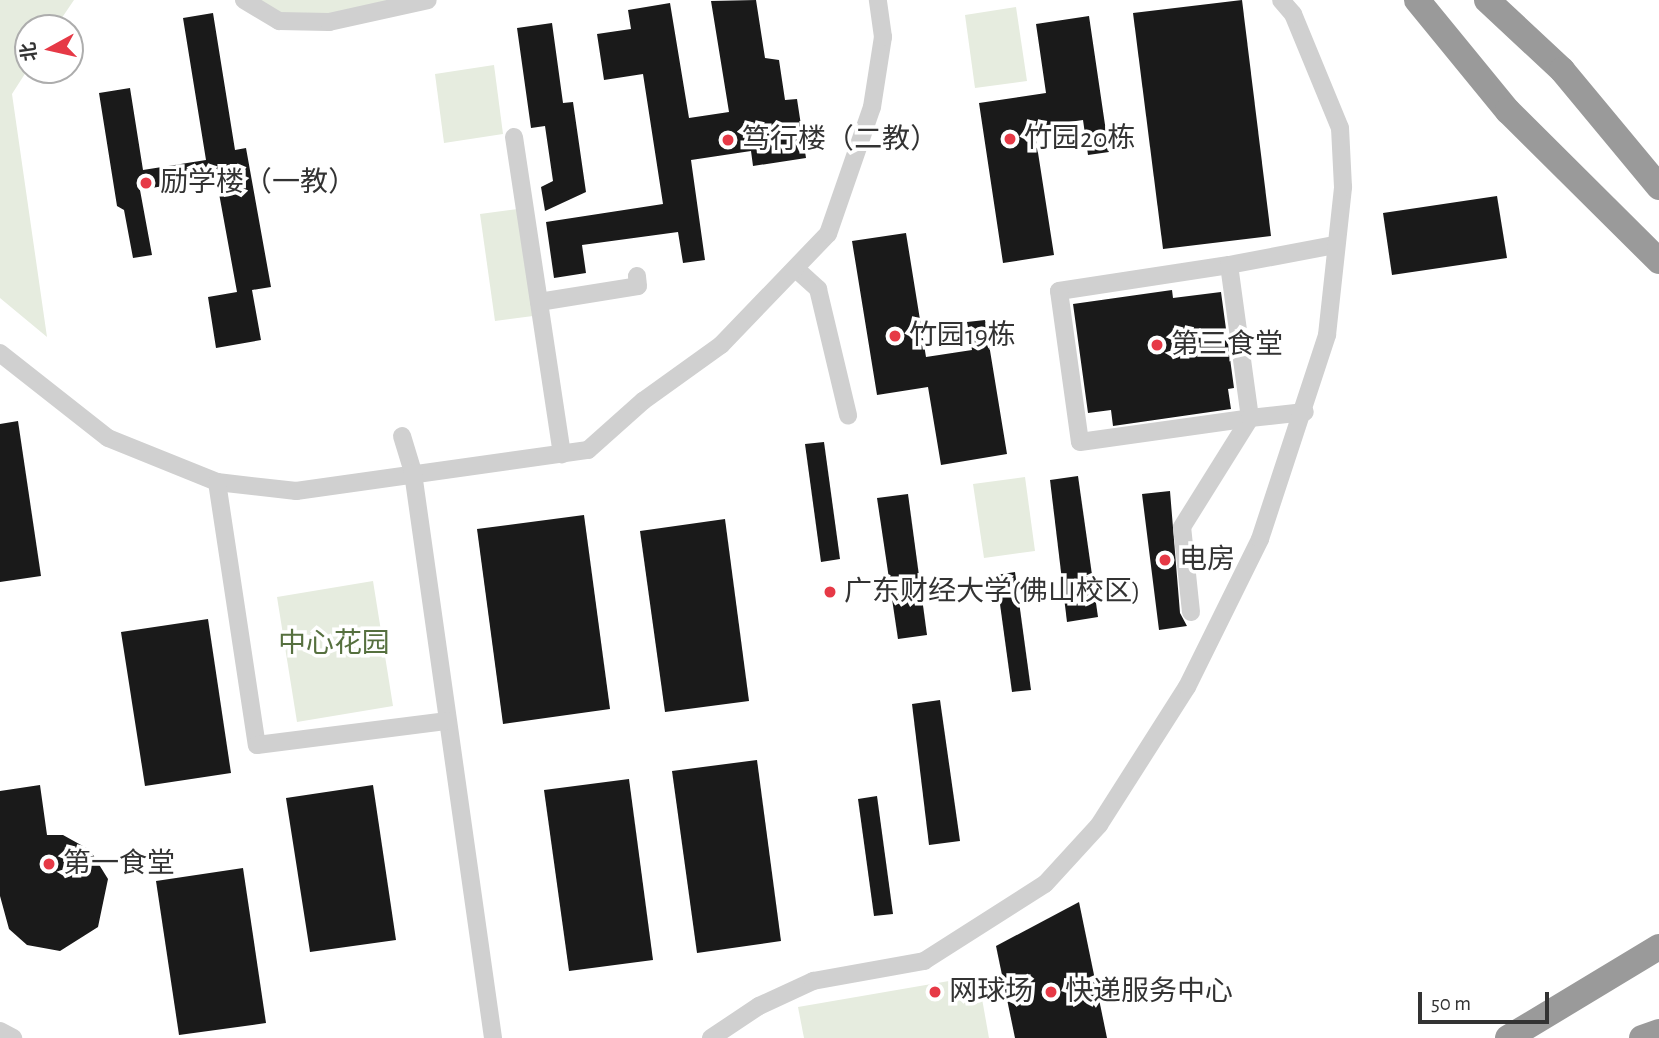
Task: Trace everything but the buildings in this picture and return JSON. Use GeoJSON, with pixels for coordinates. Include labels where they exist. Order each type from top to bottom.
{"type":"FeatureCollection","features":[{"type":"Feature","properties":{"kind":"highway"},"geometry":{"type":"LineString","coordinates":[[1417,0],[1508,110],[1659,261]]}},
{"type":"Feature","properties":{"kind":"highway"},"geometry":{"type":"LineString","coordinates":[[1487,0],[1562,70],[1659,187]]}},
{"type":"Feature","properties":{"kind":"highway"},"geometry":{"type":"LineString","coordinates":[[1508,1038],[1659,947]]}},
{"type":"Feature","properties":{"kind":"highway"},"geometry":{"type":"LineString","coordinates":[[1642,1038],[1659,1032]]}},
{"type":"Feature","properties":{"kind":"street"},"geometry":{"type":"LineString","coordinates":[[244,0],[279,21],[329,22],[428,0]]}},
{"type":"Feature","properties":{"kind":"street"},"geometry":{"type":"LineString","coordinates":[[0,353],[108,438],[217,482],[296,491],[588,450],[643,401],[720,345],[828,234],[872,107],[883,37],[878,0]]}},
{"type":"Feature","properties":{"kind":"street"},"geometry":{"type":"LineString","coordinates":[[711,1038],[759,1006],[813,981],[924,961],[1045,884],[1099,825],[1187,687],[1260,539],[1305,412],[1327,335],[1343,187],[1340,128],[1293,14],[1281,0]]}},
{"type":"Feature","properties":{"kind":"street"},"geometry":{"type":"LineString","coordinates":[[514,137],[562,454]]}},
{"type":"Feature","properties":{"kind":"street"},"geometry":{"type":"LineString","coordinates":[[1305,412],[1080,442],[1059,291],[1229,265],[1335,245]]}},
{"type":"Feature","properties":{"kind":"street"},"geometry":{"type":"LineString","coordinates":[[1191,612],[1182,527],[1250,418],[1229,265]]}},
{"type":"Feature","properties":{"kind":"street"},"geometry":{"type":"LineString","coordinates":[[796,269],[818,289],[848,415]]}},
{"type":"Feature","properties":{"kind":"street"},"geometry":{"type":"LineString","coordinates":[[539,302],[638,286],[637,276]]}},
{"type":"Feature","properties":{"kind":"street"},"geometry":{"type":"LineString","coordinates":[[402,436],[413,473],[493,1038]]}},
{"type":"Feature","properties":{"kind":"street"},"geometry":{"type":"LineString","coordinates":[[217,482],[257,745],[447,721]]}},
{"type":"Feature","properties":{"kind":"street"},"geometry":{"type":"LineString","coordinates":[[0,1031],[13,1038]]}},
{"type":"Feature","properties":{"kind":"green space"},"geometry":{"type":"Polygon","coordinates":[[[0,0],[74,0],[64,14],[14,14],[14,84],[18,84],[12,94],[47,337],[0,298],[0,0]]]}},
{"type":"Feature","properties":{"kind":"green space"},"geometry":{"type":"Polygon","coordinates":[[[260,0],[398,0],[334,14],[281,15],[260,0]]]}},
{"type":"Feature","properties":{"kind":"green space"},"geometry":{"type":"Polygon","coordinates":[[[1016,7],[1027,81],[975,88],[965,15],[1016,7]]]}},
{"type":"Feature","properties":{"kind":"green space"},"geometry":{"type":"Polygon","coordinates":[[[494,65],[503,134],[444,143],[435,74],[494,65]]]}},
{"type":"Feature","properties":{"kind":"green space"},"geometry":{"type":"Polygon","coordinates":[[[518,209],[533,316],[495,321],[480,214],[518,209]]]}},
{"type":"Feature","properties":{"kind":"green space"},"geometry":{"type":"Polygon","coordinates":[[[1025,477],[1035,551],[984,558],[973,484],[1025,477]]]}},
{"type":"Feature","properties":{"kind":"green space","name":"中心花园"},"geometry":{"type":"Polygon","coordinates":[[[373,581],[393,706],[297,722],[277,597],[373,581]]]}},
{"type":"Feature","properties":{"kind":"green space","name":"网球场"},"geometry":{"type":"Polygon","coordinates":[[[978,976],[989,1038],[804,1038],[798,1007],[978,976]]]}},
{"type":"Feature","properties":{"kind":"place","name":"竹园20栋"},"geometry":{"type":"Point","coordinates":[1010,139]}},
{"type":"Feature","properties":{"kind":"place","name":"笃行楼（二教）"},"geometry":{"type":"Point","coordinates":[728,140]}},
{"type":"Feature","properties":{"kind":"place","name":"励学楼（一教）"},"geometry":{"type":"Point","coordinates":[146,183]}},
{"type":"Feature","properties":{"kind":"place","name":"竹园19栋"},"geometry":{"type":"Point","coordinates":[895,336]}},
{"type":"Feature","properties":{"kind":"place","name":"第三食堂"},"geometry":{"type":"Point","coordinates":[1157,345]}},
{"type":"Feature","properties":{"kind":"place","name":"电房"},"geometry":{"type":"Point","coordinates":[1165,560]}},
{"type":"Feature","properties":{"kind":"place","name":"广东财经大学(佛山校区)"},"geometry":{"type":"Point","coordinates":[830,592]}},
{"type":"Feature","properties":{"kind":"place","name":"第一食堂"},"geometry":{"type":"Point","coordinates":[49,864]}},
{"type":"Feature","properties":{"kind":"place","name":"网球场"},"geometry":{"type":"Point","coordinates":[935,992]}},
{"type":"Feature","properties":{"kind":"place","name":"快递服务中心"},"geometry":{"type":"Point","coordinates":[1051,992]}}]}
